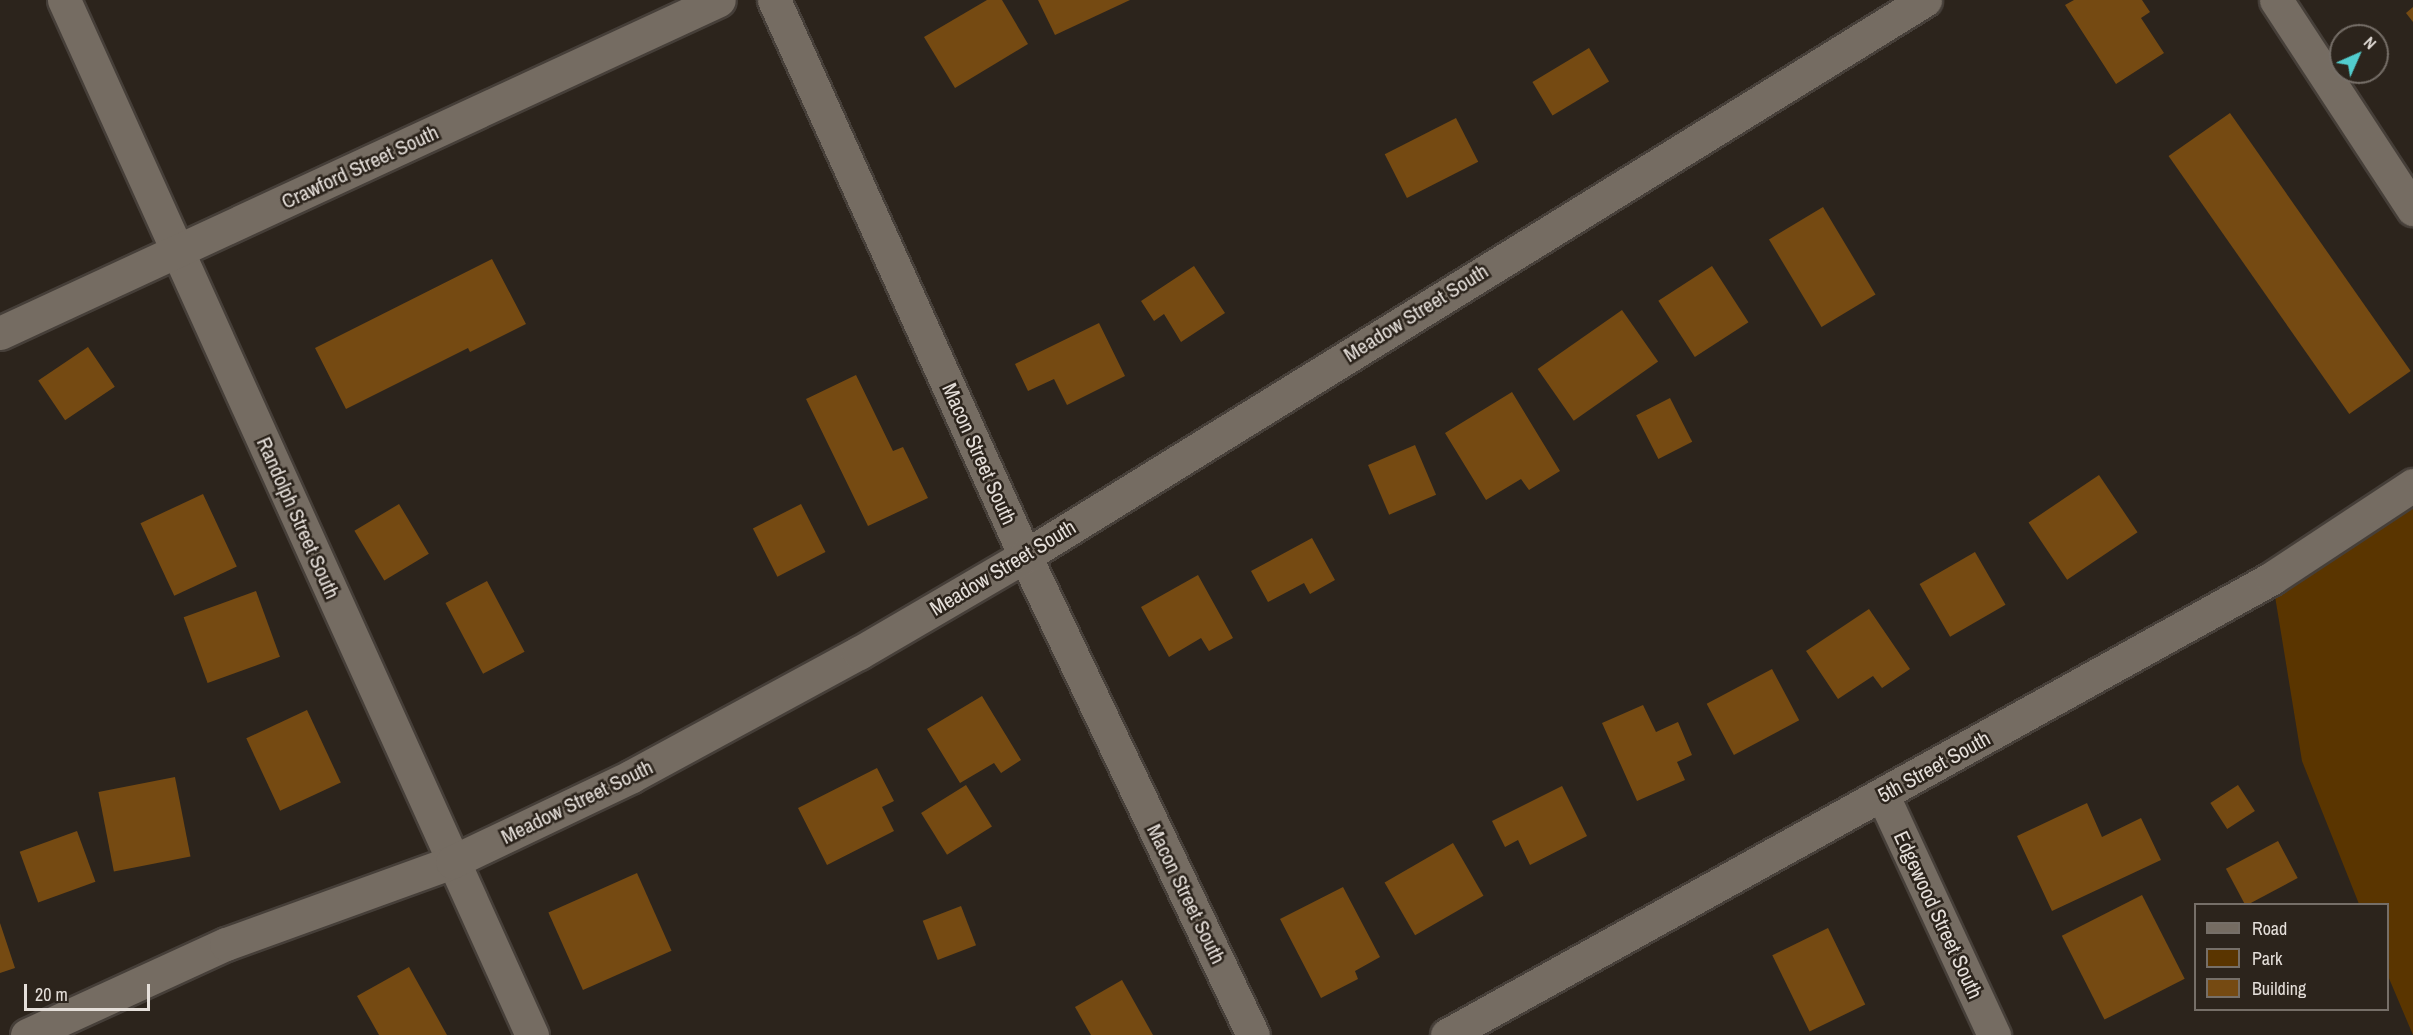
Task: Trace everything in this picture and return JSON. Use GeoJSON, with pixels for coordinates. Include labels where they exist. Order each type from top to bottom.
{"type":"FeatureCollection","features":[{"type":"Feature","properties":{"kind":"street","name":"Randolph Street South"},"geometry":{"type":"LineString","coordinates":[[64,0],[532,1035]]}},
{"type":"Feature","properties":{"kind":"street","name":"Crawford Street South"},"geometry":{"type":"LineString","coordinates":[[0,333],[719,0]]}},
{"type":"Feature","properties":{"kind":"street","name":"Macon Street South"},"geometry":{"type":"LineString","coordinates":[[774,0],[1025,556],[1253,1035]]}},
{"type":"Feature","properties":{"kind":"street","name":"Meadow Street South"},"geometry":{"type":"LineString","coordinates":[[27,1035],[226,944],[452,862],[632,776],[859,653],[1025,556],[1925,0]]}},
{"type":"Feature","properties":{"kind":"street"},"geometry":{"type":"LineString","coordinates":[[2276,0],[2413,209]]}},
{"type":"Feature","properties":{"kind":"street","name":"5th Street South"},"geometry":{"type":"LineString","coordinates":[[1447,1035],[1883,796],[2272,578],[2413,485]]}},
{"type":"Feature","properties":{"kind":"street","name":"Edgewood Street South"},"geometry":{"type":"LineString","coordinates":[[1883,796],[1994,1035]]}},
{"type":"Feature","properties":{"kind":"green space"},"geometry":{"type":"Polygon","coordinates":[[[2413,485],[2413,1035],[2389,978],[2389,903],[2359,903],[2302,761],[2272,578],[2413,485]]]}},
{"type":"Feature","properties":{"kind":"building"},"geometry":{"type":"Polygon","coordinates":[[[987,0],[1002,0],[1028,44],[955,88],[924,37],[987,0]]]}},
{"type":"Feature","properties":{"kind":"building"},"geometry":{"type":"Polygon","coordinates":[[[1038,0],[1130,0],[1055,35],[1038,0]]]}},
{"type":"Feature","properties":{"kind":"building"},"geometry":{"type":"Polygon","coordinates":[[[2074,0],[2142,0],[2150,12],[2141,18],[2164,53],[2116,84],[2065,5],[2074,0]]]}},
{"type":"Feature","properties":{"kind":"building"},"geometry":{"type":"Polygon","coordinates":[[[2413,7],[2413,22],[2406,13],[2413,7]]]}},
{"type":"Feature","properties":{"kind":"building"},"geometry":{"type":"Polygon","coordinates":[[[1589,48],[1609,81],[1553,115],[1532,82],[1589,48]]]}},
{"type":"Feature","properties":{"kind":"building"},"geometry":{"type":"Polygon","coordinates":[[[2230,113],[2411,371],[2349,414],[2169,156],[2230,113]]]}},
{"type":"Feature","properties":{"kind":"building"},"geometry":{"type":"Polygon","coordinates":[[[1456,118],[1478,162],[1407,198],[1385,154],[1456,118]]]}},
{"type":"Feature","properties":{"kind":"building"},"geometry":{"type":"Polygon","coordinates":[[[1823,207],[1876,294],[1822,327],[1769,239],[1823,207]]]}},
{"type":"Feature","properties":{"kind":"building"},"geometry":{"type":"Polygon","coordinates":[[[492,259],[526,324],[470,352],[468,348],[346,409],[315,348],[492,259]]]}},
{"type":"Feature","properties":{"kind":"building"},"geometry":{"type":"Polygon","coordinates":[[[1194,266],[1225,313],[1181,342],[1164,314],[1154,321],[1141,301],[1194,266]]]}},
{"type":"Feature","properties":{"kind":"building"},"geometry":{"type":"Polygon","coordinates":[[[1712,266],[1748,322],[1695,357],[1658,301],[1712,266]]]}},
{"type":"Feature","properties":{"kind":"building"},"geometry":{"type":"Polygon","coordinates":[[[1622,310],[1658,362],[1574,421],[1538,369],[1622,310]]]}},
{"type":"Feature","properties":{"kind":"building"},"geometry":{"type":"Polygon","coordinates":[[[1099,323],[1125,376],[1067,405],[1054,379],[1028,391],[1015,364],[1099,323]]]}},
{"type":"Feature","properties":{"kind":"building"},"geometry":{"type":"Polygon","coordinates":[[[88,347],[115,387],[65,420],[38,381],[88,347]]]}},
{"type":"Feature","properties":{"kind":"building"},"geometry":{"type":"Polygon","coordinates":[[[856,375],[893,451],[903,447],[928,498],[868,526],[806,399],[856,375]]]}},
{"type":"Feature","properties":{"kind":"building"},"geometry":{"type":"Polygon","coordinates":[[[1512,392],[1560,471],[1529,490],[1521,479],[1486,500],[1445,433],[1512,392]]]}},
{"type":"Feature","properties":{"kind":"building"},"geometry":{"type":"Polygon","coordinates":[[[1670,398],[1692,442],[1658,459],[1636,415],[1670,398]]]}},
{"type":"Feature","properties":{"kind":"building"},"geometry":{"type":"Polygon","coordinates":[[[1415,445],[1436,495],[1389,515],[1368,465],[1415,445]]]}},
{"type":"Feature","properties":{"kind":"building"},"geometry":{"type":"Polygon","coordinates":[[[2099,475],[2138,532],[2067,580],[2029,523],[2099,475]]]}},
{"type":"Feature","properties":{"kind":"building"},"geometry":{"type":"Polygon","coordinates":[[[203,494],[237,567],[174,596],[140,523],[203,494]]]}},
{"type":"Feature","properties":{"kind":"building"},"geometry":{"type":"Polygon","coordinates":[[[399,504],[429,554],[384,580],[354,531],[399,504]]]}},
{"type":"Feature","properties":{"kind":"building"},"geometry":{"type":"Polygon","coordinates":[[[801,504],[826,552],[777,577],[753,529],[801,504]]]}},
{"type":"Feature","properties":{"kind":"building"},"geometry":{"type":"Polygon","coordinates":[[[1312,538],[1335,580],[1310,594],[1304,583],[1268,602],[1251,571],[1312,538]]]}},
{"type":"Feature","properties":{"kind":"building"},"geometry":{"type":"Polygon","coordinates":[[[1975,552],[2006,605],[1950,637],[1920,584],[1975,552]]]}},
{"type":"Feature","properties":{"kind":"building"},"geometry":{"type":"Polygon","coordinates":[[[1198,575],[1233,638],[1209,651],[1201,638],[1169,657],[1141,607],[1198,575]]]}},
{"type":"Feature","properties":{"kind":"building"},"geometry":{"type":"Polygon","coordinates":[[[487,581],[525,652],[483,674],[446,603],[487,581]]]}},
{"type":"Feature","properties":{"kind":"building"},"geometry":{"type":"Polygon","coordinates":[[[256,591],[280,657],[208,683],[184,617],[256,591]]]}},
{"type":"Feature","properties":{"kind":"building"},"geometry":{"type":"Polygon","coordinates":[[[1869,609],[1910,669],[1882,688],[1873,676],[1838,699],[1806,651],[1869,609]]]}},
{"type":"Feature","properties":{"kind":"building"},"geometry":{"type":"Polygon","coordinates":[[[1772,669],[1799,720],[1734,755],[1707,704],[1772,669]]]}},
{"type":"Feature","properties":{"kind":"building"},"geometry":{"type":"Polygon","coordinates":[[[982,696],[1021,760],[1001,773],[994,763],[960,783],[927,729],[982,696]]]}},
{"type":"Feature","properties":{"kind":"building"},"geometry":{"type":"Polygon","coordinates":[[[1643,705],[1656,732],[1678,722],[1692,755],[1677,762],[1685,780],[1637,801],[1602,723],[1643,705]]]}},
{"type":"Feature","properties":{"kind":"building"},"geometry":{"type":"Polygon","coordinates":[[[307,710],[341,783],[280,811],[246,738],[307,710]]]}},
{"type":"Feature","properties":{"kind":"building"},"geometry":{"type":"Polygon","coordinates":[[[877,768],[894,801],[882,807],[894,831],[827,865],[798,808],[877,768]]]}},
{"type":"Feature","properties":{"kind":"building"},"geometry":{"type":"Polygon","coordinates":[[[175,777],[190,857],[114,871],[98,792],[175,777]]]}},
{"type":"Feature","properties":{"kind":"building"},"geometry":{"type":"Polygon","coordinates":[[[966,785],[992,827],[947,855],[921,813],[966,785]]]}},
{"type":"Feature","properties":{"kind":"building"},"geometry":{"type":"Polygon","coordinates":[[[2238,785],[2255,811],[2227,829],[2210,803],[2238,785]]]}},
{"type":"Feature","properties":{"kind":"building"},"geometry":{"type":"Polygon","coordinates":[[[1562,786],[1587,836],[1530,865],[1518,840],[1505,847],[1492,821],[1562,786]]]}},
{"type":"Feature","properties":{"kind":"building"},"geometry":{"type":"Polygon","coordinates":[[[2087,803],[2102,837],[2141,818],[2161,860],[2052,911],[2017,836],[2087,803]]]}},
{"type":"Feature","properties":{"kind":"building"},"geometry":{"type":"Polygon","coordinates":[[[77,831],[95,882],[38,903],[20,852],[77,831]]]}},
{"type":"Feature","properties":{"kind":"building"},"geometry":{"type":"Polygon","coordinates":[[[2278,841],[2298,878],[2251,903],[2244,903],[2226,869],[2278,841]]]}},
{"type":"Feature","properties":{"kind":"building"},"geometry":{"type":"Polygon","coordinates":[[[1453,843],[1484,896],[1415,935],[1385,882],[1453,843]]]}},
{"type":"Feature","properties":{"kind":"building"},"geometry":{"type":"Polygon","coordinates":[[[637,873],[672,951],[583,990],[548,912],[637,873]]]}},
{"type":"Feature","properties":{"kind":"building"},"geometry":{"type":"Polygon","coordinates":[[[1343,887],[1380,957],[1355,971],[1358,979],[1321,998],[1280,919],[1343,887]]]}},
{"type":"Feature","properties":{"kind":"building"},"geometry":{"type":"Polygon","coordinates":[[[2142,895],[2185,979],[2104,1020],[2062,936],[2142,895]]]}},
{"type":"Feature","properties":{"kind":"building"},"geometry":{"type":"Polygon","coordinates":[[[961,906],[976,945],[938,960],[923,921],[961,906]]]}},
{"type":"Feature","properties":{"kind":"building"},"geometry":{"type":"Polygon","coordinates":[[[0,923],[15,968],[0,973],[0,923]]]}},
{"type":"Feature","properties":{"kind":"building"},"geometry":{"type":"Polygon","coordinates":[[[1828,928],[1865,1004],[1810,1032],[1772,955],[1828,928]]]}},
{"type":"Feature","properties":{"kind":"building"},"geometry":{"type":"Polygon","coordinates":[[[409,967],[447,1035],[379,1035],[357,996],[409,967]]]}},
{"type":"Feature","properties":{"kind":"building"},"geometry":{"type":"Polygon","coordinates":[[[1122,980],[1153,1035],[1091,1035],[1075,1007],[1122,980]]]}}]}
